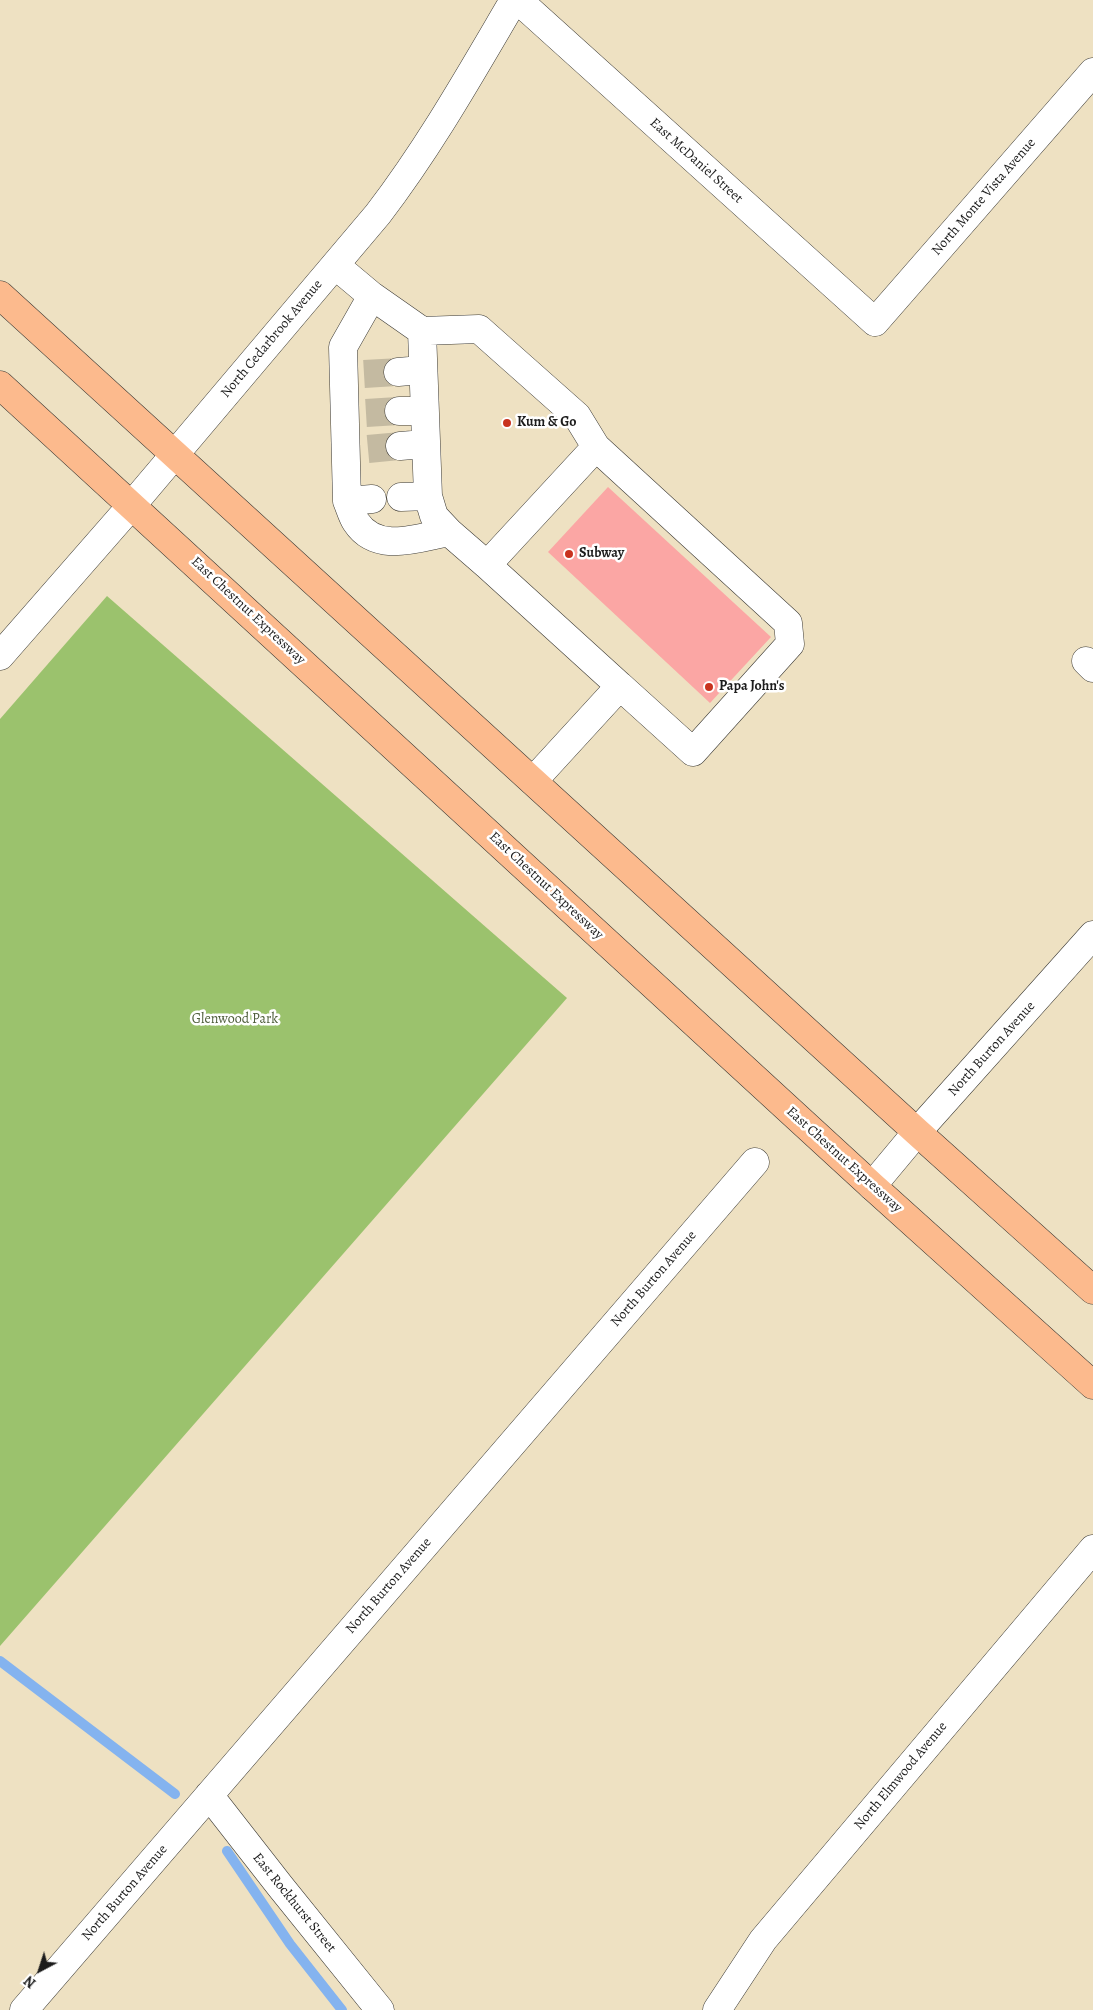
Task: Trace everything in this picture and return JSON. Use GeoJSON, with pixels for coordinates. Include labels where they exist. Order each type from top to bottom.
{"type":"FeatureCollection","features":[{"type":"Feature","properties":{"kind":"main road"},"geometry":{"type":"LineString","coordinates":[[0,295],[917,1132],[1093,1290]]}},
{"type":"Feature","properties":{"kind":"main road","name":"East Chestnut Expressway"},"geometry":{"type":"LineString","coordinates":[[0,385],[872,1186],[1093,1385]]}},
{"type":"Feature","properties":{"kind":"street","name":"North Cedarbrook Avenue"},"geometry":{"type":"LineString","coordinates":[[0,656],[132,505],[378,214],[410,172],[442,124],[516,0]]}},
{"type":"Feature","properties":{"kind":"street","name":"East McDaniel Street"},"geometry":{"type":"LineString","coordinates":[[516,0],[875,322]]}},
{"type":"Feature","properties":{"kind":"street","name":"North Monte Vista Avenue"},"geometry":{"type":"LineString","coordinates":[[875,322],[1093,72]]}},
{"type":"Feature","properties":{"kind":"street"},"geometry":{"type":"LineString","coordinates":[[334,265],[372,296],[422,331],[479,329],[577,416],[596,447],[788,623],[790,644],[694,752],[449,532],[434,516],[412,445],[410,371],[422,331]]}},
{"type":"Feature","properties":{"kind":"street"},"geometry":{"type":"LineString","coordinates":[[372,296],[343,347],[354,374],[359,500],[356,522],[368,535],[384,542],[399,542],[449,532]]}},
{"type":"Feature","properties":{"kind":"street"},"geometry":{"type":"LineString","coordinates":[[487,566],[596,447]]}},
{"type":"Feature","properties":{"kind":"street"},"geometry":{"type":"LineString","coordinates":[[401,497],[428,496]]}},
{"type":"Feature","properties":{"kind":"street"},"geometry":{"type":"LineString","coordinates":[[533,781],[620,686]]}},
{"type":"Feature","properties":{"kind":"street","name":"North Burton Avenue"},"geometry":{"type":"LineString","coordinates":[[872,1186],[917,1132],[1093,935]]}},
{"type":"Feature","properties":{"kind":"street","name":"North Burton Avenue"},"geometry":{"type":"LineString","coordinates":[[24,2010],[755,1162]]}},
{"type":"Feature","properties":{"kind":"street","name":"North Elmwood Avenue"},"geometry":{"type":"LineString","coordinates":[[716,2010],[762,1940],[1093,1549]]}},
{"type":"Feature","properties":{"kind":"street","name":"East Rockhurst Street"},"geometry":{"type":"LineString","coordinates":[[209,1795],[380,2010]]}},
{"type":"Feature","properties":{"kind":"green space","name":"Glenwood Park"},"geometry":{"type":"Polygon","coordinates":[[[107,596],[567,998],[0,1646],[0,719],[107,596]]]}},
{"type":"Feature","properties":{"kind":"building"},"geometry":{"type":"Polygon","coordinates":[[[608,487],[771,637],[710,703],[548,552],[608,487]]]}},
{"type":"Feature","properties":{"kind":"waterway"},"geometry":{"type":"LineString","coordinates":[[0,1661],[175,1794]]}},
{"type":"Feature","properties":{"kind":"waterway"},"geometry":{"type":"LineString","coordinates":[[227,1851],[290,1944],[342,2010]]}},
{"type":"Feature","properties":{"kind":"tunnel"},"geometry":{"type":"LineString","coordinates":[[364,374],[398,372]]}},
{"type":"Feature","properties":{"kind":"tunnel"},"geometry":{"type":"LineString","coordinates":[[366,413],[399,411]]}},
{"type":"Feature","properties":{"kind":"tunnel"},"geometry":{"type":"LineString","coordinates":[[368,449],[400,446]]}},
{"type":"Feature","properties":{"kind":"place","name":"Kum & Go"},"geometry":{"type":"Point","coordinates":[507,423]}},
{"type":"Feature","properties":{"kind":"place","name":"Subway"},"geometry":{"type":"Point","coordinates":[569,554]}},
{"type":"Feature","properties":{"kind":"place","name":"Papa John's"},"geometry":{"type":"Point","coordinates":[709,687]}}]}
